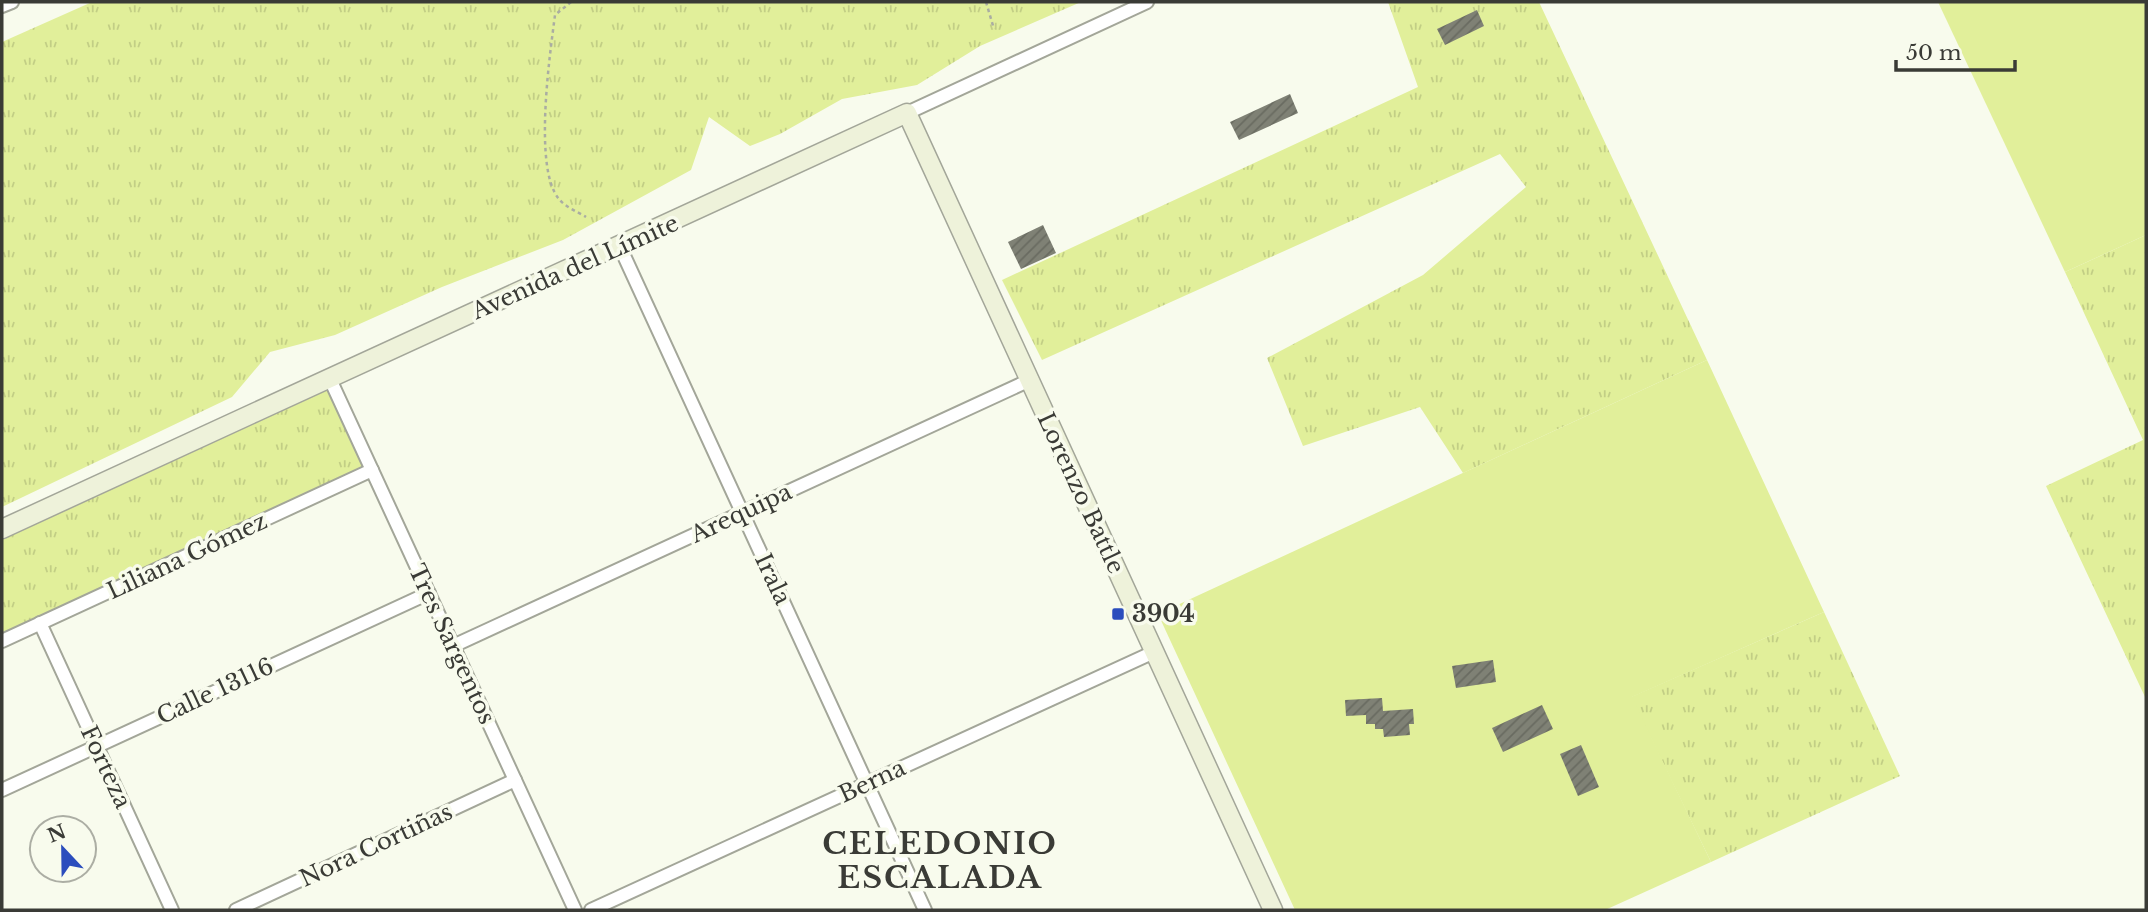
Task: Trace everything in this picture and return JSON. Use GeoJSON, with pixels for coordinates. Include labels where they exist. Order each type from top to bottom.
{"type":"FeatureCollection","features":[{"type":"Feature","properties":{"kind":"street"},"geometry":{"type":"LineString","coordinates":[[2,6],[12,2]]}},
{"type":"Feature","properties":{"kind":"street","name":"Avenida del Límite"},"geometry":{"type":"LineString","coordinates":[[2,529],[329,377],[620,247],[1147,2]]}},
{"type":"Feature","properties":{"kind":"street","name":"Lorenzo Battle"},"geometry":{"type":"LineString","coordinates":[[907,113],[1273,910]]}},
{"type":"Feature","properties":{"kind":"street","name":"Irala"},"geometry":{"type":"LineString","coordinates":[[620,247],[925,910]]}},
{"type":"Feature","properties":{"kind":"street","name":"Tres Sargentos"},"geometry":{"type":"LineString","coordinates":[[329,377],[575,910]]}},
{"type":"Feature","properties":{"kind":"street","name":"Arequipa"},"geometry":{"type":"LineString","coordinates":[[453,646],[1030,380]]}},
{"type":"Feature","properties":{"kind":"street","name":"Liliana Gómez"},"geometry":{"type":"LineString","coordinates":[[2,641],[372,470]]}},
{"type":"Feature","properties":{"kind":"street","name":"Calle 13116"},"geometry":{"type":"LineString","coordinates":[[2,790],[429,593]]}},
{"type":"Feature","properties":{"kind":"street","name":"Forteza"},"geometry":{"type":"LineString","coordinates":[[40,623],[172,910]]}},
{"type":"Feature","properties":{"kind":"street","name":"Berna"},"geometry":{"type":"LineString","coordinates":[[591,910],[1154,652]]}},
{"type":"Feature","properties":{"kind":"street","name":"Nora Cortiñas"},"geometry":{"type":"LineString","coordinates":[[236,910],[515,780]]}},
{"type":"Feature","properties":{"kind":"path"},"geometry":{"type":"LineString","coordinates":[[571,2],[555,15],[544,131],[551,183],[559,200],[586,217]]}},
{"type":"Feature","properties":{"kind":"path"},"geometry":{"type":"LineString","coordinates":[[986,2],[995,29]]}},
{"type":"Feature","properties":{"kind":"green space"},"geometry":{"type":"Polygon","coordinates":[[[92,2],[1081,2],[980,46],[917,85],[842,99],[780,134],[750,146],[709,117],[691,170],[563,240],[442,287],[335,335],[270,352],[232,397],[2,507],[2,42],[92,2]]]}},
{"type":"Feature","properties":{"kind":"green space"},"geometry":{"type":"Polygon","coordinates":[[[1388,2],[1539,2],[1707,360],[1463,473],[1420,407],[1303,446],[1267,358],[1423,275],[1526,187],[1500,154],[1042,360],[1002,280],[1418,87],[1388,2]]]}},
{"type":"Feature","properties":{"kind":"green space"},"geometry":{"type":"Polygon","coordinates":[[[1938,2],[2146,2],[2146,235],[2065,272],[1938,2]]]}},
{"type":"Feature","properties":{"kind":"green space"},"geometry":{"type":"Polygon","coordinates":[[[2146,235],[2146,699],[2046,486],[2143,440],[2065,272],[2146,235]]]}},
{"type":"Feature","properties":{"kind":"green space"},"geometry":{"type":"Polygon","coordinates":[[[1707,360],[1824,612],[1632,697],[1711,862],[1605,910],[1295,910],[1158,614],[1707,360]]]}},
{"type":"Feature","properties":{"kind":"green space"},"geometry":{"type":"Polygon","coordinates":[[[329,377],[372,470],[2,641],[2,529],[329,377]]]}},
{"type":"Feature","properties":{"kind":"green space"},"geometry":{"type":"Polygon","coordinates":[[[1824,612],[1900,776],[1711,862],[1631,697],[1824,612]]]}},
{"type":"Feature","properties":{"kind":"building"},"geometry":{"type":"Polygon","coordinates":[[[1477,10],[1484,26],[1445,45],[1437,29],[1477,10]]]}},
{"type":"Feature","properties":{"kind":"building"},"geometry":{"type":"Polygon","coordinates":[[[1290,94],[1298,113],[1239,140],[1230,122],[1290,94]]]}},
{"type":"Feature","properties":{"kind":"building"},"geometry":{"type":"Polygon","coordinates":[[[1043,225],[1056,253],[1021,269],[1008,242],[1043,225]]]}},
{"type":"Feature","properties":{"kind":"building"},"geometry":{"type":"Polygon","coordinates":[[[1493,660],[1496,682],[1456,688],[1452,666],[1493,660]]]}},
{"type":"Feature","properties":{"kind":"building"},"geometry":{"type":"Polygon","coordinates":[[[1382,698],[1383,711],[1413,709],[1414,724],[1409,724],[1410,735],[1384,737],[1383,729],[1375,729],[1375,724],[1366,724],[1366,715],[1346,716],[1345,700],[1382,698]]]}},
{"type":"Feature","properties":{"kind":"building"},"geometry":{"type":"Polygon","coordinates":[[[1542,705],[1553,729],[1503,752],[1492,728],[1542,705]]]}},
{"type":"Feature","properties":{"kind":"building"},"geometry":{"type":"Polygon","coordinates":[[[1581,745],[1599,787],[1578,796],[1560,754],[1581,745]]]}},
{"type":"Feature","properties":{"kind":"place","name":"3904"},"geometry":{"type":"Point","coordinates":[1118,614]}},
{"type":"Feature","properties":{"kind":"district","name":"CELEDONIO ESCALADA"},"geometry":{"type":"Point","coordinates":[940,860]}}]}
